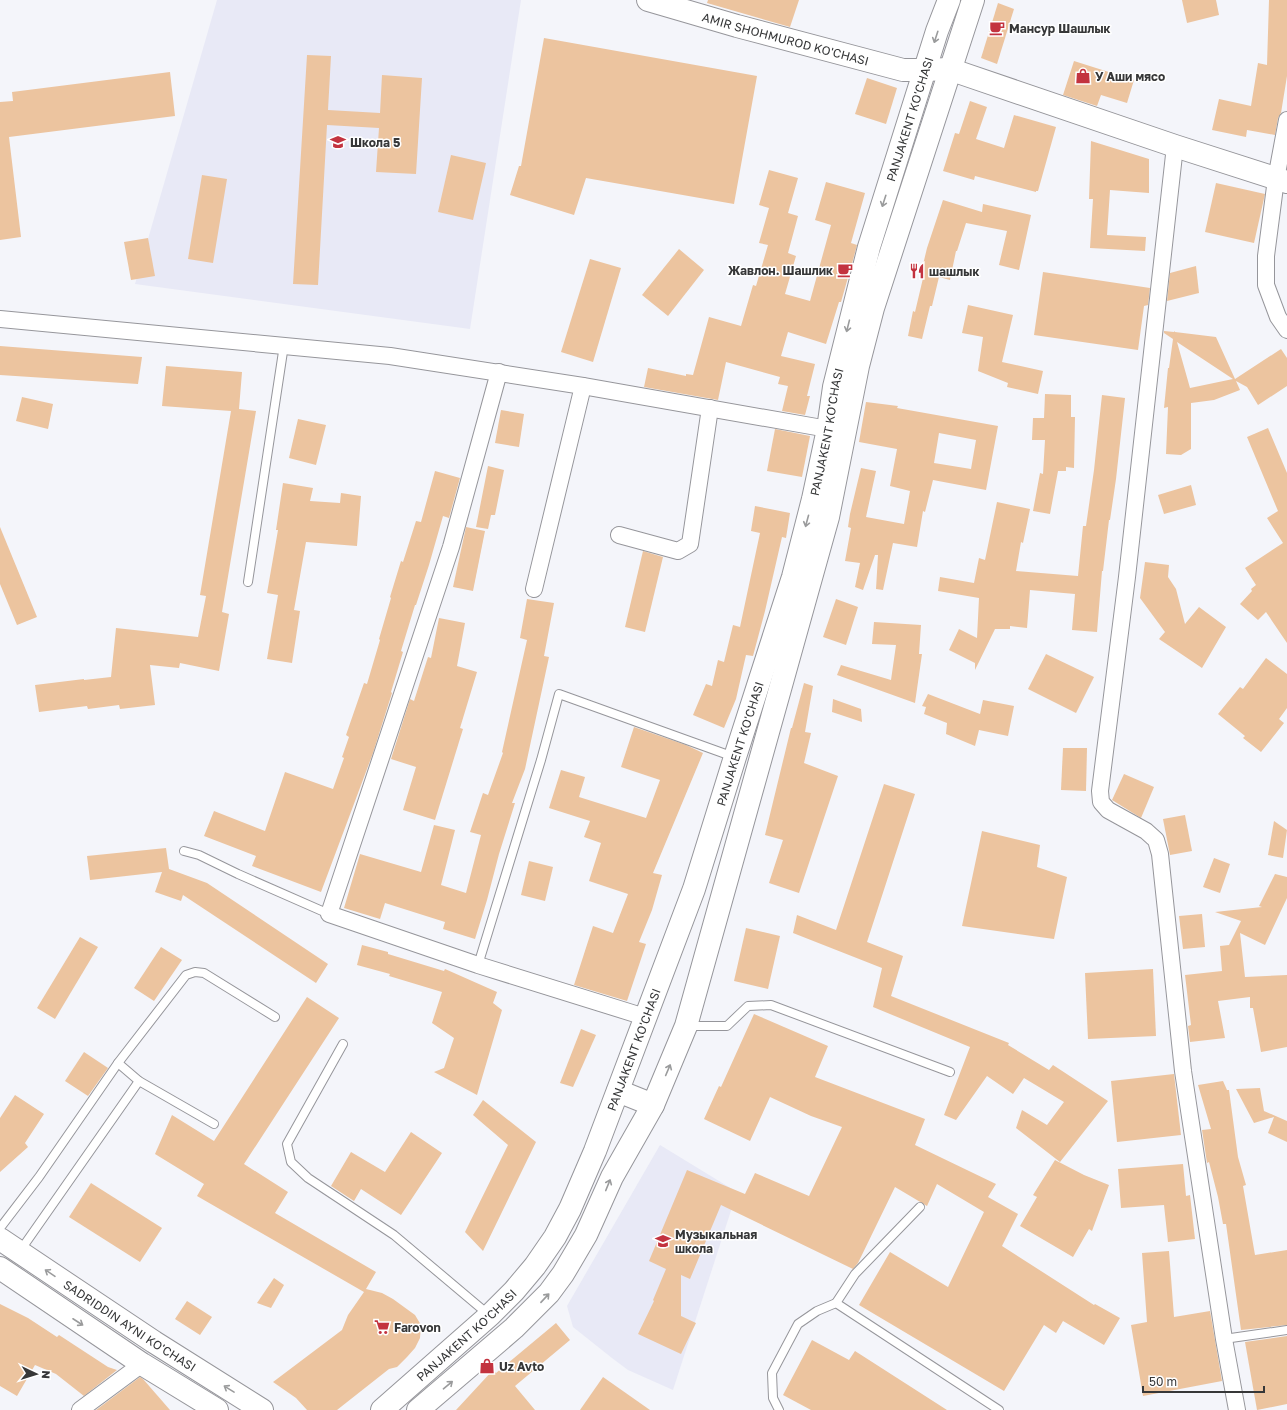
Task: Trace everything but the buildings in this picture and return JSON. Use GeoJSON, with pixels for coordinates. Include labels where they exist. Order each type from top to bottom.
{"type":"FeatureCollection","features":[{"type":"Feature","properties":{"kind":"main road","name":"AMIR SHOHMUROD KO'CHASI"},"geometry":{"type":"LineString","coordinates":[[648,0],[737,26],[903,70],[949,69]]}},
{"type":"Feature","properties":{"kind":"main road","name":"PANJAKENT KO'CHASI"},"geometry":{"type":"LineString","coordinates":[[382,1410],[490,1315],[514,1291],[535,1266],[555,1237],[583,1180],[694,889],[793,577],[813,499],[828,429],[834,387],[869,247],[925,70],[949,0]]}},
{"type":"Feature","properties":{"kind":"main road","name":"PANJAKENT KO'CHASI"},"geometry":{"type":"LineString","coordinates":[[418,1410],[514,1328],[549,1293],[563,1274],[586,1235],[612,1177],[653,1105],[686,1026],[828,517],[858,366],[873,308],[972,0]]}},
{"type":"Feature","properties":{"kind":"main road"},"geometry":{"type":"LineString","coordinates":[[949,69],[1281,180]]}},
{"type":"Feature","properties":{"kind":"main road"},"geometry":{"type":"LineString","coordinates":[[618,1091],[653,1105]]}},
{"type":"Feature","properties":{"kind":"main road","name":"SADRIDDIN AYNI KO'CHASI"},"geometry":{"type":"LineString","coordinates":[[0,1238],[154,1342],[262,1410]]}},
{"type":"Feature","properties":{"kind":"main road","name":"SADRIDDIN AYNI KO'CHASI"},"geometry":{"type":"LineString","coordinates":[[0,1268],[142,1364],[217,1410]]}},
{"type":"Feature","properties":{"kind":"street"},"geometry":{"type":"LineString","coordinates":[[1287,120],[1281,180],[1266,256],[1266,285],[1278,316],[1287,330]]}},
{"type":"Feature","properties":{"kind":"street"},"geometry":{"type":"LineString","coordinates":[[1176,146],[1128,577],[1100,791],[1101,802],[1108,810],[1146,831],[1156,840],[1160,854],[1183,1071],[1224,1339],[1237,1410]]}},
{"type":"Feature","properties":{"kind":"street"},"geometry":{"type":"LineString","coordinates":[[0,319],[390,356],[583,386],[828,429]]}},
{"type":"Feature","properties":{"kind":"street"},"geometry":{"type":"LineString","coordinates":[[498,372],[451,547],[329,914],[478,965],[645,1017]]}},
{"type":"Feature","properties":{"kind":"street"},"geometry":{"type":"LineString","coordinates":[[534,589],[583,386]]}},
{"type":"Feature","properties":{"kind":"street"},"geometry":{"type":"LineString","coordinates":[[619,536],[678,551],[690,544],[710,408]]}},
{"type":"Feature","properties":{"kind":"street"},"geometry":{"type":"LineString","coordinates":[[80,1410],[142,1364]]}},
{"type":"Feature","properties":{"kind":"lane"},"geometry":{"type":"LineString","coordinates":[[248,582],[284,346]]}},
{"type":"Feature","properties":{"kind":"lane"},"geometry":{"type":"LineString","coordinates":[[478,965],[541,760],[559,694],[735,757]]}},
{"type":"Feature","properties":{"kind":"lane"},"geometry":{"type":"LineString","coordinates":[[184,851],[199,855],[329,914]]}},
{"type":"Feature","properties":{"kind":"lane"},"geometry":{"type":"LineString","coordinates":[[0,1228],[39,1177],[118,1063],[186,975],[195,972],[204,973],[275,1017]]}},
{"type":"Feature","properties":{"kind":"lane"},"geometry":{"type":"LineString","coordinates":[[686,1026],[727,1026],[748,1006],[772,1005],[950,1072]]}},
{"type":"Feature","properties":{"kind":"lane"},"geometry":{"type":"LineString","coordinates":[[343,1044],[287,1144],[291,1162],[308,1178],[394,1235],[490,1315]]}},
{"type":"Feature","properties":{"kind":"lane"},"geometry":{"type":"LineString","coordinates":[[118,1063],[139,1081],[214,1124]]}},
{"type":"Feature","properties":{"kind":"lane"},"geometry":{"type":"LineString","coordinates":[[19,1252],[139,1081]]}},
{"type":"Feature","properties":{"kind":"lane"},"geometry":{"type":"LineString","coordinates":[[779,1410],[773,1398],[772,1373],[798,1324],[817,1311],[836,1303],[855,1274],[920,1207]]}},
{"type":"Feature","properties":{"kind":"lane"},"geometry":{"type":"LineString","coordinates":[[836,1303],[999,1410]]}},
{"type":"Feature","properties":{"kind":"lane"},"geometry":{"type":"LineString","coordinates":[[1224,1339],[1287,1330]]}},
{"type":"Feature","properties":{"kind":"shaded area","name":"Школа 5"},"geometry":{"type":"Polygon","coordinates":[[[217,0],[521,0],[470,329],[135,284],[217,0]]]}},
{"type":"Feature","properties":{"kind":"shaded area","name":"Музыкальная школа"},"geometry":{"type":"Polygon","coordinates":[[[660,1145],[737,1192],[673,1390],[628,1370],[612,1358],[573,1327],[567,1306],[660,1145]]]}},
{"type":"Feature","properties":{"kind":"place","name":"Мансур Шашлык"},"geometry":{"type":"Point","coordinates":[997,28]}},
{"type":"Feature","properties":{"kind":"place","name":"У Аши мясо"},"geometry":{"type":"Point","coordinates":[1083,76]}},
{"type":"Feature","properties":{"kind":"place","name":"Школа 5"},"geometry":{"type":"Point","coordinates":[338,142]}},
{"type":"Feature","properties":{"kind":"place","name":"Жавлон. Шашлик"},"geometry":{"type":"Point","coordinates":[845,270]}},
{"type":"Feature","properties":{"kind":"place","name":"шашлык"},"geometry":{"type":"Point","coordinates":[917,271]}},
{"type":"Feature","properties":{"kind":"place","name":"Музыкальная школа"},"geometry":{"type":"Point","coordinates":[663,1241]}},
{"type":"Feature","properties":{"kind":"place","name":"Farovon"},"geometry":{"type":"Point","coordinates":[382,1327]}},
{"type":"Feature","properties":{"kind":"place","name":"Uz Avto"},"geometry":{"type":"Point","coordinates":[487,1366]}}]}
